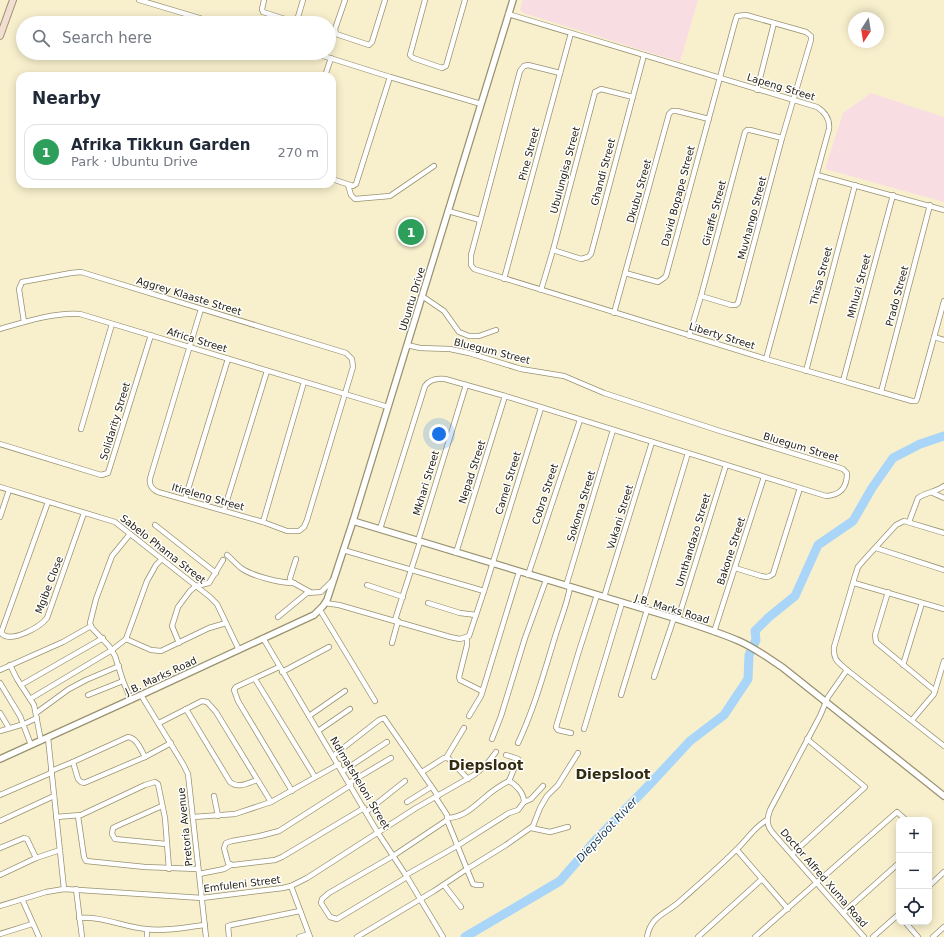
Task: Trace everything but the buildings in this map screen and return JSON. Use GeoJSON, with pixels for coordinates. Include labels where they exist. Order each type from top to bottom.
{"type":"FeatureCollection","features":[{"type":"Feature","properties":{"kind":"main road"},"geometry":{"type":"LineString","coordinates":[[0,36],[13,0]]}},
{"type":"Feature","properties":{"kind":"street"},"geometry":{"type":"LineString","coordinates":[[139,0],[193,16]]}},
{"type":"Feature","properties":{"kind":"street"},"geometry":{"type":"LineString","coordinates":[[264,0],[262,9],[263,12],[275,16]]}},
{"type":"Feature","properties":{"kind":"street"},"geometry":{"type":"LineString","coordinates":[[298,16],[303,0]]}},
{"type":"Feature","properties":{"kind":"street"},"geometry":{"type":"LineString","coordinates":[[336,26],[344,0]]}},
{"type":"Feature","properties":{"kind":"street"},"geometry":{"type":"LineString","coordinates":[[336,34],[369,45],[372,42],[385,0]]}},
{"type":"Feature","properties":{"kind":"street"},"geometry":{"type":"LineString","coordinates":[[425,0],[410,55],[413,58],[442,68],[446,66],[465,0]]}},
{"type":"Feature","properties":{"kind":"street","name":"Ubuntu Drive"},"geometry":{"type":"LineString","coordinates":[[325,603],[353,520],[513,0]]}},
{"type":"Feature","properties":{"kind":"street","name":"Lapeng Street"},"geometry":{"type":"LineString","coordinates":[[508,14],[817,107],[829,120],[829,129],[817,175],[766,359]]}},
{"type":"Feature","properties":{"kind":"street","name":"David Bopape Street"},"geometry":{"type":"LineString","coordinates":[[625,273],[657,281],[664,278],[737,16],[746,15],[774,23]]}},
{"type":"Feature","properties":{"kind":"street"},"geometry":{"type":"LineString","coordinates":[[757,90],[774,23]]}},
{"type":"Feature","properties":{"kind":"street","name":"Muvhango Street"},"geometry":{"type":"LineString","coordinates":[[701,296],[730,305],[736,305],[738,303],[782,138],[811,40],[811,36],[806,32],[774,23]]}},
{"type":"Feature","properties":{"kind":"street","name":"Pine Street"},"geometry":{"type":"LineString","coordinates":[[504,279],[571,33]]}},
{"type":"Feature","properties":{"kind":"street","name":"Ghandi Street"},"geometry":{"type":"LineString","coordinates":[[553,250],[581,259],[585,259],[589,256],[644,55]]}},
{"type":"Feature","properties":{"kind":"street"},"geometry":{"type":"LineString","coordinates":[[325,72],[329,60]]}},
{"type":"Feature","properties":{"kind":"street"},"geometry":{"type":"LineString","coordinates":[[336,60],[481,104]]}},
{"type":"Feature","properties":{"kind":"street","name":"Liberty Street"},"geometry":{"type":"LineString","coordinates":[[560,73],[528,65],[521,69],[471,255],[471,265],[475,270],[689,336],[909,401],[916,400],[944,301]]}},
{"type":"Feature","properties":{"kind":"street"},"geometry":{"type":"LineString","coordinates":[[336,180],[353,186],[357,181],[390,77]]}},
{"type":"Feature","properties":{"kind":"street","name":"Ubulungisa Street"},"geometry":{"type":"LineString","coordinates":[[541,290],[595,92],[601,89],[633,97]]}},
{"type":"Feature","properties":{"kind":"street","name":"Dkubu Street"},"geometry":{"type":"LineString","coordinates":[[614,313],[669,114],[672,111],[676,111],[708,119]]}},
{"type":"Feature","properties":{"kind":"street","name":"Giraffe Street"},"geometry":{"type":"LineString","coordinates":[[689,336],[745,132],[750,130],[782,138]]}},
{"type":"Feature","properties":{"kind":"street"},"geometry":{"type":"LineString","coordinates":[[348,185],[354,199],[389,197],[434,166]]}},
{"type":"Feature","properties":{"kind":"street"},"geometry":{"type":"LineString","coordinates":[[817,175],[944,210]]}},
{"type":"Feature","properties":{"kind":"street","name":"Thisa Street"},"geometry":{"type":"LineString","coordinates":[[806,371],[855,185]]}},
{"type":"Feature","properties":{"kind":"street","name":"Mhluzi Street"},"geometry":{"type":"LineString","coordinates":[[843,381],[893,195]]}},
{"type":"Feature","properties":{"kind":"street","name":"Prado Street"},"geometry":{"type":"LineString","coordinates":[[881,392],[930,205]]}},
{"type":"Feature","properties":{"kind":"street"},"geometry":{"type":"LineString","coordinates":[[448,211],[480,220]]}},
{"type":"Feature","properties":{"kind":"street","name":"Aggrey Klaaste Street"},"geometry":{"type":"LineString","coordinates":[[24,322],[19,289],[22,282],[76,272],[86,274],[201,310],[346,352],[352,359],[353,367],[344,394]]}},
{"type":"Feature","properties":{"kind":"street"},"geometry":{"type":"LineString","coordinates":[[422,296],[444,311],[459,332],[469,336],[479,336],[496,330]]}},
{"type":"Feature","properties":{"kind":"street","name":"Itireleng Street"},"geometry":{"type":"LineString","coordinates":[[201,310],[149,480],[151,487],[156,491],[224,510],[291,532],[299,531],[304,527],[344,394]]}},
{"type":"Feature","properties":{"kind":"street","name":"Africa Street"},"geometry":{"type":"LineString","coordinates":[[0,329],[24,322],[75,314],[84,315],[388,407]]}},
{"type":"Feature","properties":{"kind":"street"},"geometry":{"type":"LineString","coordinates":[[80,429],[112,324]]}},
{"type":"Feature","properties":{"kind":"street","name":"Solidarity Street"},"geometry":{"type":"LineString","coordinates":[[0,444],[101,475],[108,473],[151,336]]}},
{"type":"Feature","properties":{"kind":"street"},"geometry":{"type":"LineString","coordinates":[[934,337],[944,340]]}},
{"type":"Feature","properties":{"kind":"street","name":"Bluegum Street"},"geometry":{"type":"LineString","coordinates":[[380,529],[425,386],[428,382],[440,378],[505,396],[826,496],[834,496],[843,489],[847,480],[847,473],[834,466],[720,431],[604,392],[564,376],[520,369],[469,353],[450,349],[420,348],[407,345]]}},
{"type":"Feature","properties":{"kind":"street"},"geometry":{"type":"LineString","coordinates":[[185,500],[228,359]]}},
{"type":"Feature","properties":{"kind":"street"},"geometry":{"type":"LineString","coordinates":[[224,510],[266,371]]}},
{"type":"Feature","properties":{"kind":"street"},"geometry":{"type":"LineString","coordinates":[[263,522],[304,382]]}},
{"type":"Feature","properties":{"kind":"street","name":"Mkhari Street"},"geometry":{"type":"LineString","coordinates":[[392,643],[396,621],[466,385]]}},
{"type":"Feature","properties":{"kind":"street","name":"Nepad Street"},"geometry":{"type":"LineString","coordinates":[[456,553],[505,396]]}},
{"type":"Feature","properties":{"kind":"street","name":"Camel Street"},"geometry":{"type":"LineString","coordinates":[[482,691],[460,680],[459,677],[467,646],[467,638],[471,632],[540,408]]}},
{"type":"Feature","properties":{"kind":"street","name":"Cobra Street"},"geometry":{"type":"LineString","coordinates":[[528,575],[580,420]]}},
{"type":"Feature","properties":{"kind":"street","name":"Sokoma Street"},"geometry":{"type":"LineString","coordinates":[[518,743],[529,719],[558,625],[566,607],[568,587],[613,430]]}},
{"type":"Feature","properties":{"kind":"street","name":"Vukani Street"},"geometry":{"type":"LineString","coordinates":[[604,598],[652,442]]}},
{"type":"Feature","properties":{"kind":"street"},"geometry":{"type":"LineString","coordinates":[[641,608],[688,453]]}},
{"type":"Feature","properties":{"kind":"street","name":"Umthandazo Street"},"geometry":{"type":"LineString","coordinates":[[654,677],[676,619],[726,465]]}},
{"type":"Feature","properties":{"kind":"street","name":"Bakone Street"},"geometry":{"type":"LineString","coordinates":[[714,632],[764,477]]}},
{"type":"Feature","properties":{"kind":"street"},"geometry":{"type":"LineString","coordinates":[[909,522],[918,498],[933,493],[944,486]]}},
{"type":"Feature","properties":{"kind":"street","name":"Sabelo Phama Street"},"geometry":{"type":"LineString","coordinates":[[0,487],[115,522],[217,604],[239,650]]}},
{"type":"Feature","properties":{"kind":"street"},"geometry":{"type":"LineString","coordinates":[[735,568],[764,576],[770,576],[772,574],[800,488]]}},
{"type":"Feature","properties":{"kind":"street"},"geometry":{"type":"LineString","coordinates":[[0,517],[9,490]]}},
{"type":"Feature","properties":{"kind":"street"},"geometry":{"type":"LineString","coordinates":[[933,493],[944,498]]}},
{"type":"Feature","properties":{"kind":"street","name":"Mgibe Close"},"geometry":{"type":"LineString","coordinates":[[48,502],[2,630],[2,634],[4,636],[18,636],[40,625],[47,618],[84,512]]}},
{"type":"Feature","properties":{"kind":"street","name":"J.B. Marks Road"},"geometry":{"type":"LineString","coordinates":[[353,520],[456,553],[676,619],[740,642],[756,650],[782,667],[944,796]]}},
{"type":"Feature","properties":{"kind":"street"},"geometry":{"type":"LineString","coordinates":[[943,743],[847,670],[835,659],[833,653],[858,567],[896,525],[904,521],[944,533]]}},
{"type":"Feature","properties":{"kind":"street"},"geometry":{"type":"LineString","coordinates":[[155,525],[216,573]]}},
{"type":"Feature","properties":{"kind":"street"},"geometry":{"type":"LineString","coordinates":[[130,534],[112,556],[90,620],[91,626],[112,650],[119,666],[123,681],[132,700]]}},
{"type":"Feature","properties":{"kind":"street"},"geometry":{"type":"LineString","coordinates":[[876,548],[944,570]]}},
{"type":"Feature","properties":{"kind":"street"},"geometry":{"type":"LineString","coordinates":[[343,550],[484,591]]}},
{"type":"Feature","properties":{"kind":"street"},"geometry":{"type":"LineString","coordinates":[[227,555],[240,567],[247,571],[277,582],[294,583]]}},
{"type":"Feature","properties":{"kind":"street"},"geometry":{"type":"LineString","coordinates":[[30,699],[112,650],[126,638],[147,581],[156,565],[162,559]]}},
{"type":"Feature","properties":{"kind":"street"},"geometry":{"type":"LineString","coordinates":[[296,559],[290,581],[310,592],[318,593],[322,592],[333,580]]}},
{"type":"Feature","properties":{"kind":"street"},"geometry":{"type":"LineString","coordinates":[[179,643],[173,630],[174,617],[180,603],[196,586],[209,583],[223,560]]}},
{"type":"Feature","properties":{"kind":"street"},"geometry":{"type":"LineString","coordinates":[[469,716],[482,691],[519,572]]}},
{"type":"Feature","properties":{"kind":"street"},"geometry":{"type":"LineString","coordinates":[[492,739],[546,580]]}},
{"type":"Feature","properties":{"kind":"street"},"geometry":{"type":"LineString","coordinates":[[854,583],[944,609]]}},
{"type":"Feature","properties":{"kind":"street"},"geometry":{"type":"LineString","coordinates":[[367,585],[403,597]]}},
{"type":"Feature","properties":{"kind":"street"},"geometry":{"type":"LineString","coordinates":[[278,617],[310,592]]}},
{"type":"Feature","properties":{"kind":"street"},"geometry":{"type":"LineString","coordinates":[[888,592],[875,639],[879,645],[935,691]]}},
{"type":"Feature","properties":{"kind":"street"},"geometry":{"type":"LineString","coordinates":[[571,733],[558,730],[556,727],[597,595]]}},
{"type":"Feature","properties":{"kind":"street"},"geometry":{"type":"LineString","coordinates":[[584,729],[622,602]]}},
{"type":"Feature","properties":{"kind":"street"},"geometry":{"type":"LineString","coordinates":[[325,603],[339,605],[450,637],[460,639],[467,638]]}},
{"type":"Feature","properties":{"kind":"street","name":"J.B. Marks Road"},"geometry":{"type":"LineString","coordinates":[[0,759],[142,696],[262,638],[314,615],[325,603]]}},
{"type":"Feature","properties":{"kind":"street"},"geometry":{"type":"LineString","coordinates":[[428,603],[460,613],[476,616]]}},
{"type":"Feature","properties":{"kind":"street"},"geometry":{"type":"LineString","coordinates":[[903,665],[922,603]]}},
{"type":"Feature","properties":{"kind":"street"},"geometry":{"type":"LineString","coordinates":[[320,610],[375,701]]}},
{"type":"Feature","properties":{"kind":"street"},"geometry":{"type":"LineString","coordinates":[[621,695],[647,610]]}},
{"type":"Feature","properties":{"kind":"street"},"geometry":{"type":"LineString","coordinates":[[126,638],[151,650],[161,651],[226,623]]}},
{"type":"Feature","properties":{"kind":"street"},"geometry":{"type":"LineString","coordinates":[[0,670],[63,642],[91,626]]}},
{"type":"Feature","properties":{"kind":"street"},"geometry":{"type":"LineString","coordinates":[[21,685],[103,638]]}},
{"type":"Feature","properties":{"kind":"street","name":"Ndimatsheloni Street"},"geometry":{"type":"LineString","coordinates":[[262,638],[442,937]]}},
{"type":"Feature","properties":{"kind":"street"},"geometry":{"type":"LineString","coordinates":[[282,672],[329,647]]}},
{"type":"Feature","properties":{"kind":"street"},"geometry":{"type":"LineString","coordinates":[[912,720],[932,697],[944,661]]}},
{"type":"Feature","properties":{"kind":"street"},"geometry":{"type":"LineString","coordinates":[[10,665],[30,699],[37,715],[41,741]]}},
{"type":"Feature","properties":{"kind":"street"},"geometry":{"type":"LineString","coordinates":[[0,731],[24,724],[69,689],[119,666]]}},
{"type":"Feature","properties":{"kind":"street"},"geometry":{"type":"LineString","coordinates":[[279,667],[236,687],[234,690],[236,696],[292,791]]}},
{"type":"Feature","properties":{"kind":"street"},"geometry":{"type":"LineString","coordinates":[[646,937],[650,925],[656,918],[677,904],[737,850],[756,828],[767,820],[770,810],[826,701],[847,670]]}},
{"type":"Feature","properties":{"kind":"street"},"geometry":{"type":"LineString","coordinates":[[255,679],[315,777]]}},
{"type":"Feature","properties":{"kind":"street"},"geometry":{"type":"LineString","coordinates":[[88,695],[123,681]]}},
{"type":"Feature","properties":{"kind":"street"},"geometry":{"type":"LineString","coordinates":[[1,686],[20,716],[31,745]]}},
{"type":"Feature","properties":{"kind":"street"},"geometry":{"type":"LineString","coordinates":[[309,716],[345,691]]}},
{"type":"Feature","properties":{"kind":"street","name":"Pretoria Avenue"},"geometry":{"type":"LineString","coordinates":[[142,696],[188,774],[206,937]]}},
{"type":"Feature","properties":{"kind":"street"},"geometry":{"type":"LineString","coordinates":[[159,723],[202,701],[207,702],[216,712],[271,802]]}},
{"type":"Feature","properties":{"kind":"street"},"geometry":{"type":"LineString","coordinates":[[186,709],[230,782],[234,785],[241,786],[257,780]]}},
{"type":"Feature","properties":{"kind":"street"},"geometry":{"type":"LineString","coordinates":[[318,731],[350,709]]}},
{"type":"Feature","properties":{"kind":"street"},"geometry":{"type":"LineString","coordinates":[[0,713],[2,719],[9,728]]}},
{"type":"Feature","properties":{"kind":"street"},"geometry":{"type":"LineString","coordinates":[[333,756],[379,720],[384,718],[422,772],[437,797],[473,884],[481,885]]}},
{"type":"Feature","properties":{"kind":"street"},"geometry":{"type":"LineString","coordinates":[[422,772],[446,758],[464,728]]}},
{"type":"Feature","properties":{"kind":"street"},"geometry":{"type":"LineString","coordinates":[[0,794],[126,737],[131,737],[135,740],[145,757]]}},
{"type":"Feature","properties":{"kind":"street"},"geometry":{"type":"LineString","coordinates":[[48,738],[64,888]]}},
{"type":"Feature","properties":{"kind":"street"},"geometry":{"type":"LineString","coordinates":[[792,854],[865,787],[807,739]]}},
{"type":"Feature","properties":{"kind":"street"},"geometry":{"type":"LineString","coordinates":[[342,771],[387,742]]}},
{"type":"Feature","properties":{"kind":"street"},"geometry":{"type":"LineString","coordinates":[[73,762],[78,779],[84,783],[145,757],[171,743]]}},
{"type":"Feature","properties":{"kind":"street","name":"Emfuleni Street"},"geometry":{"type":"LineString","coordinates":[[0,906],[51,890],[64,888],[202,898],[291,886],[416,808],[468,779],[486,765],[496,752]]}},
{"type":"Feature","properties":{"kind":"street"},"geometry":{"type":"LineString","coordinates":[[357,937],[444,885],[467,868],[531,828],[547,796],[558,785],[578,753]]}},
{"type":"Feature","properties":{"kind":"street"},"geometry":{"type":"LineString","coordinates":[[506,755],[518,759],[510,781],[486,796],[468,812],[447,819],[393,856],[325,896],[321,903],[330,917],[337,918],[509,813],[518,810],[524,802],[531,799],[543,786]]}},
{"type":"Feature","properties":{"kind":"street"},"geometry":{"type":"LineString","coordinates":[[231,865],[228,863],[224,848],[226,843],[279,831],[391,758]]}},
{"type":"Feature","properties":{"kind":"street"},"geometry":{"type":"LineString","coordinates":[[446,758],[450,759],[468,779]]}},
{"type":"Feature","properties":{"kind":"street"},"geometry":{"type":"LineString","coordinates":[[193,817],[218,816],[241,812],[271,802],[339,764]]}},
{"type":"Feature","properties":{"kind":"street"},"geometry":{"type":"LineString","coordinates":[[78,816],[84,857],[86,861],[199,871],[224,869],[231,865],[266,861],[282,857],[365,810],[405,781]]}},
{"type":"Feature","properties":{"kind":"street"},"geometry":{"type":"LineString","coordinates":[[510,781],[521,792],[524,797],[524,802]]}},
{"type":"Feature","properties":{"kind":"street"},"geometry":{"type":"LineString","coordinates":[[56,817],[78,816],[152,782],[155,782],[158,784],[165,818],[169,869]]}},
{"type":"Feature","properties":{"kind":"street"},"geometry":{"type":"LineString","coordinates":[[407,802],[431,787]]}},
{"type":"Feature","properties":{"kind":"street"},"geometry":{"type":"LineString","coordinates":[[0,821],[54,796]]}},
{"type":"Feature","properties":{"kind":"street"},"geometry":{"type":"LineString","coordinates":[[214,796],[218,816]]}},
{"type":"Feature","properties":{"kind":"street"},"geometry":{"type":"LineString","coordinates":[[162,806],[113,828],[112,834],[115,839],[166,844]]}},
{"type":"Feature","properties":{"kind":"street"},"geometry":{"type":"LineString","coordinates":[[755,937],[897,812],[903,817]]}},
{"type":"Feature","properties":{"kind":"street","name":"Doctor Alfred Xuma Road"},"geometry":{"type":"LineString","coordinates":[[767,820],[772,832],[864,937]]}},
{"type":"Feature","properties":{"kind":"street"},"geometry":{"type":"LineString","coordinates":[[531,828],[550,832],[568,827]]}},
{"type":"Feature","properties":{"kind":"street"},"geometry":{"type":"LineString","coordinates":[[0,848],[24,838],[27,839],[36,858]]}},
{"type":"Feature","properties":{"kind":"street"},"geometry":{"type":"LineString","coordinates":[[0,875],[36,858],[60,850]]}},
{"type":"Feature","properties":{"kind":"street"},"geometry":{"type":"LineString","coordinates":[[737,850],[788,909]]}},
{"type":"Feature","properties":{"kind":"street"},"geometry":{"type":"LineString","coordinates":[[843,913],[896,866]]}},
{"type":"Feature","properties":{"kind":"street"},"geometry":{"type":"LineString","coordinates":[[932,883],[944,872]]}},
{"type":"Feature","properties":{"kind":"street"},"geometry":{"type":"LineString","coordinates":[[698,937],[762,879]]}},
{"type":"Feature","properties":{"kind":"street"},"geometry":{"type":"LineString","coordinates":[[444,885],[461,907]]}},
{"type":"Feature","properties":{"kind":"street"},"geometry":{"type":"LineString","coordinates":[[291,886],[310,936],[299,937]]}},
{"type":"Feature","properties":{"kind":"street"},"geometry":{"type":"LineString","coordinates":[[76,889],[82,937]]}},
{"type":"Feature","properties":{"kind":"street"},"geometry":{"type":"LineString","coordinates":[[22,899],[39,937]]}},
{"type":"Feature","properties":{"kind":"street"},"geometry":{"type":"LineString","coordinates":[[230,937],[228,926],[230,925],[300,911]]}},
{"type":"Feature","properties":{"kind":"street"},"geometry":{"type":"LineString","coordinates":[[79,918],[104,920],[147,930],[205,925]]}},
{"type":"Feature","properties":{"kind":"street"},"geometry":{"type":"LineString","coordinates":[[874,937],[896,918]]}},
{"type":"Feature","properties":{"kind":"street"},"geometry":{"type":"LineString","coordinates":[[0,934],[32,924]]}},
{"type":"Feature","properties":{"kind":"street"},"geometry":{"type":"LineString","coordinates":[[907,925],[918,937]]}},
{"type":"Feature","properties":{"kind":"street"},"geometry":{"type":"LineString","coordinates":[[933,937],[944,927]]}},
{"type":"Feature","properties":{"kind":"street"},"geometry":{"type":"LineString","coordinates":[[147,930],[147,937]]}},
{"type":"Feature","properties":{"kind":"shaded area"},"geometry":{"type":"Polygon","coordinates":[[[523,0],[698,0],[680,62],[523,13],[520,9],[523,0]]]}},
{"type":"Feature","properties":{"kind":"shaded area"},"geometry":{"type":"Polygon","coordinates":[[[871,93],[944,117],[944,202],[825,169],[843,113],[871,93]]]}},
{"type":"Feature","properties":{"kind":"waterway","name":"Diepsloot River"},"geometry":{"type":"LineString","coordinates":[[465,937],[560,881],[594,842],[690,741],[724,715],[748,679],[749,655],[756,640],[755,631],[769,617],[795,596],[818,545],[853,521],[872,488],[893,458],[920,444],[944,436]]}},
{"type":"Feature","properties":{"kind":"place","name":"Afrika Tikkun Garden"},"geometry":{"type":"Point","coordinates":[411,232]}},
{"type":"Feature","properties":{"kind":"district","name":"Diepsloot"},"geometry":{"type":"Point","coordinates":[486,765]}},
{"type":"Feature","properties":{"kind":"district","name":"Diepsloot"},"geometry":{"type":"Point","coordinates":[613,774]}}]}
